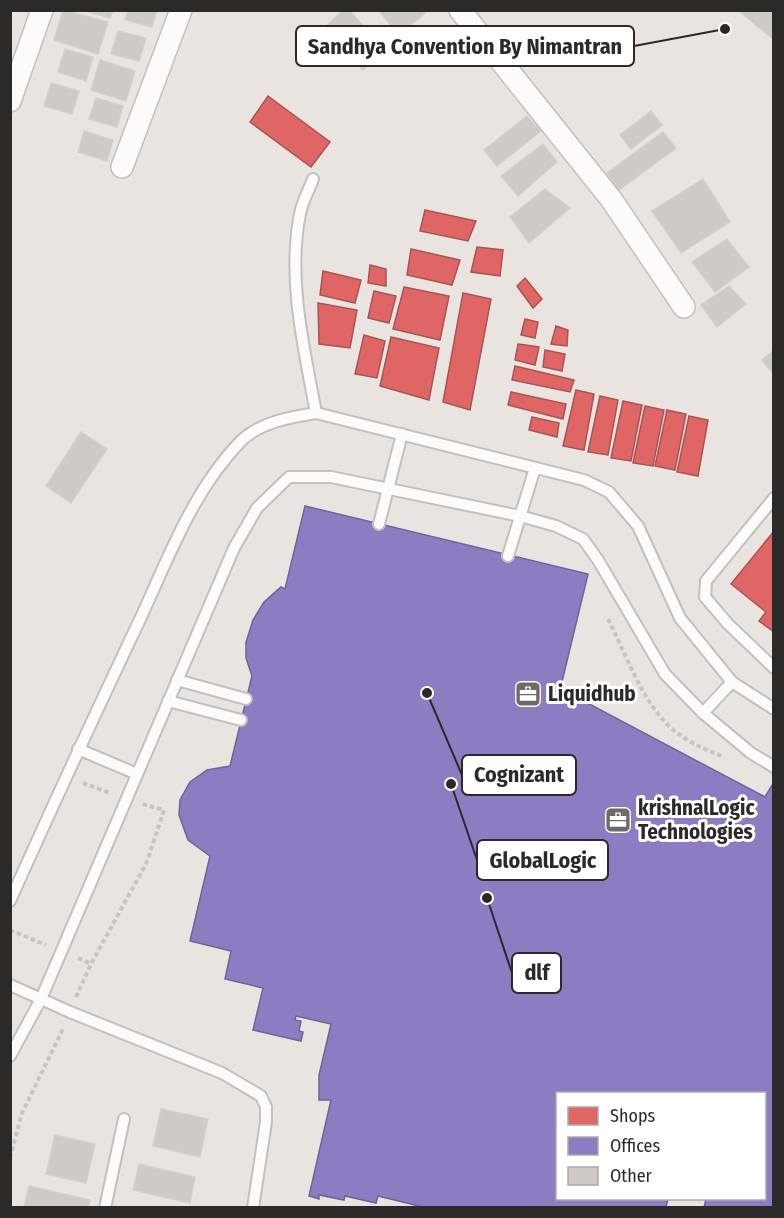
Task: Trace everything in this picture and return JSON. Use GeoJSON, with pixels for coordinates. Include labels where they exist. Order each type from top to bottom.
{"type":"FeatureCollection","features":[{"type":"Feature","properties":{"kind":"street"},"geometry":{"type":"LineString","coordinates":[[10,101],[42,10]]}},
{"type":"Feature","properties":{"kind":"street"},"geometry":{"type":"LineString","coordinates":[[122,167],[181,10]]}},
{"type":"Feature","properties":{"kind":"street"},"geometry":{"type":"LineString","coordinates":[[460,10],[610,199],[684,307]]}},
{"type":"Feature","properties":{"kind":"lane"},"geometry":{"type":"LineString","coordinates":[[313,179],[300,212],[296,260],[300,326],[316,413]]}},
{"type":"Feature","properties":{"kind":"lane"},"geometry":{"type":"LineString","coordinates":[[10,901],[78,749],[184,524],[206,484],[242,440],[281,418],[316,413],[584,480],[609,492],[638,526],[680,618],[732,682],[774,709]]}},
{"type":"Feature","properties":{"kind":"lane"},"geometry":{"type":"LineString","coordinates":[[379,524],[402,434]]}},
{"type":"Feature","properties":{"kind":"lane"},"geometry":{"type":"LineString","coordinates":[[508,556],[535,468]]}},
{"type":"Feature","properties":{"kind":"lane"},"geometry":{"type":"LineString","coordinates":[[10,1056],[41,999],[234,548],[257,508],[289,477],[331,477],[520,516],[556,526],[583,539],[598,560],[665,674],[703,713],[751,753],[774,767]]}},
{"type":"Feature","properties":{"kind":"lane"},"geometry":{"type":"LineString","coordinates":[[774,498],[706,581],[705,597],[728,624],[774,668]]}},
{"type":"Feature","properties":{"kind":"lane"},"geometry":{"type":"LineString","coordinates":[[177,680],[246,699]]}},
{"type":"Feature","properties":{"kind":"lane"},"geometry":{"type":"LineString","coordinates":[[703,713],[732,682]]}},
{"type":"Feature","properties":{"kind":"lane"},"geometry":{"type":"LineString","coordinates":[[168,701],[241,720]]}},
{"type":"Feature","properties":{"kind":"lane"},"geometry":{"type":"LineString","coordinates":[[78,749],[137,774]]}},
{"type":"Feature","properties":{"kind":"lane"},"geometry":{"type":"LineString","coordinates":[[10,985],[70,1012],[222,1073],[261,1096],[266,1107],[266,1122],[253,1208]]}},
{"type":"Feature","properties":{"kind":"lane"},"geometry":{"type":"LineString","coordinates":[[105,1208],[124,1119]]}},
{"type":"Feature","properties":{"kind":"path"},"geometry":{"type":"LineString","coordinates":[[10,1158],[22,1113],[91,964],[146,864],[164,810],[126,799],[66,776]]}},
{"type":"Feature","properties":{"kind":"building: Shops"},"geometry":{"type":"Polygon","coordinates":[[[268,96],[330,142],[311,167],[250,122],[268,96]]]}},
{"type":"Feature","properties":{"kind":"building: Shops"},"geometry":{"type":"Polygon","coordinates":[[[425,210],[476,221],[468,241],[420,231],[425,210]]]}},
{"type":"Feature","properties":{"kind":"building: Shops"},"geometry":{"type":"Polygon","coordinates":[[[477,247],[503,250],[500,276],[471,272],[477,247]]]}},
{"type":"Feature","properties":{"kind":"building: Shops"},"geometry":{"type":"Polygon","coordinates":[[[411,249],[460,260],[452,285],[407,275],[411,249]]]}},
{"type":"Feature","properties":{"kind":"building: Shops"},"geometry":{"type":"Polygon","coordinates":[[[370,265],[386,269],[386,286],[368,283],[370,265]]]}},
{"type":"Feature","properties":{"kind":"building: Shops"},"geometry":{"type":"Polygon","coordinates":[[[323,271],[361,280],[355,303],[320,295],[323,271]]]}},
{"type":"Feature","properties":{"kind":"building: Shops"},"geometry":{"type":"Polygon","coordinates":[[[525,278],[542,299],[533,308],[517,286],[525,278]]]}},
{"type":"Feature","properties":{"kind":"building: Shops"},"geometry":{"type":"Polygon","coordinates":[[[404,287],[449,296],[440,340],[393,329],[404,287]]]}},
{"type":"Feature","properties":{"kind":"building: Shops"},"geometry":{"type":"Polygon","coordinates":[[[374,291],[396,296],[389,323],[368,318],[374,291]]]}},
{"type":"Feature","properties":{"kind":"building: Shops"},"geometry":{"type":"Polygon","coordinates":[[[463,293],[491,299],[470,410],[443,402],[463,293]]]}},
{"type":"Feature","properties":{"kind":"building: Shops"},"geometry":{"type":"Polygon","coordinates":[[[318,303],[357,310],[350,348],[319,344],[318,303]]]}},
{"type":"Feature","properties":{"kind":"building: Shops"},"geometry":{"type":"Polygon","coordinates":[[[525,319],[538,322],[535,338],[521,335],[525,319]]]}},
{"type":"Feature","properties":{"kind":"building: Shops"},"geometry":{"type":"Polygon","coordinates":[[[556,326],[568,330],[567,346],[551,344],[556,326]]]}},
{"type":"Feature","properties":{"kind":"building: Shops"},"geometry":{"type":"Polygon","coordinates":[[[364,335],[385,341],[377,378],[355,374],[364,335]]]}},
{"type":"Feature","properties":{"kind":"building: Shops"},"geometry":{"type":"Polygon","coordinates":[[[391,337],[439,348],[429,400],[380,386],[391,337]]]}},
{"type":"Feature","properties":{"kind":"building: Shops"},"geometry":{"type":"Polygon","coordinates":[[[518,344],[539,347],[535,365],[515,360],[518,344]]]}},
{"type":"Feature","properties":{"kind":"building: Shops"},"geometry":{"type":"Polygon","coordinates":[[[545,350],[565,354],[562,371],[543,367],[545,350]]]}},
{"type":"Feature","properties":{"kind":"building: Shops"},"geometry":{"type":"Polygon","coordinates":[[[515,366],[574,380],[570,392],[512,380],[515,366]]]}},
{"type":"Feature","properties":{"kind":"building: Shops"},"geometry":{"type":"Polygon","coordinates":[[[576,390],[594,394],[584,450],[563,446],[576,390]]]}},
{"type":"Feature","properties":{"kind":"building: Shops"},"geometry":{"type":"Polygon","coordinates":[[[511,392],[566,404],[563,419],[508,405],[511,392]]]}},
{"type":"Feature","properties":{"kind":"building: Shops"},"geometry":{"type":"Polygon","coordinates":[[[600,396],[618,400],[608,455],[588,452],[600,396]]]}},
{"type":"Feature","properties":{"kind":"building: Shops"},"geometry":{"type":"Polygon","coordinates":[[[623,401],[642,405],[631,461],[611,458],[623,401]]]}},
{"type":"Feature","properties":{"kind":"building: Shops"},"geometry":{"type":"Polygon","coordinates":[[[645,406],[664,410],[653,466],[633,463],[645,406]]]}},
{"type":"Feature","properties":{"kind":"building: Shops"},"geometry":{"type":"Polygon","coordinates":[[[667,410],[686,414],[675,470],[655,466],[667,410]]]}},
{"type":"Feature","properties":{"kind":"building: Shops"},"geometry":{"type":"Polygon","coordinates":[[[689,416],[708,420],[698,476],[677,472],[689,416]]]}},
{"type":"Feature","properties":{"kind":"building: Shops"},"geometry":{"type":"Polygon","coordinates":[[[532,417],[559,423],[557,437],[529,430],[532,417]]]}},
{"type":"Feature","properties":{"kind":"building: Shops"},"geometry":{"type":"Polygon","coordinates":[[[774,531],[774,632],[759,621],[766,612],[731,584],[774,531]]]}},
{"type":"Feature","properties":{"kind":"building: Shops"},"geometry":{"type":"Polygon","coordinates":[[[570,1070],[645,1092],[567,1092],[570,1070]]]}},
{"type":"Feature","properties":{"kind":"building: Shops"},"geometry":{"type":"Polygon","coordinates":[[[556,1167],[556,1200],[625,1200],[623,1208],[566,1208],[550,1204],[556,1167]]]}},
{"type":"Feature","properties":{"kind":"building: Offices"},"geometry":{"type":"Polygon","coordinates":[[[305,506],[588,574],[560,690],[577,695],[576,697],[765,797],[774,782],[774,1208],[704,1208],[706,1200],[766,1200],[766,1092],[556,1092],[556,1200],[668,1200],[666,1208],[427,1208],[378,1196],[376,1203],[345,1196],[344,1200],[319,1195],[319,1199],[309,1196],[331,1100],[319,1100],[319,1075],[331,1024],[296,1016],[295,1020],[301,1021],[299,1031],[303,1032],[301,1041],[253,1030],[263,988],[225,979],[231,951],[190,941],[210,856],[188,840],[179,815],[180,800],[190,782],[207,770],[230,766],[252,676],[246,658],[246,642],[253,620],[264,602],[281,587],[285,589],[305,506]]]}},
{"type":"Feature","properties":{"kind":"building: Other"},"geometry":{"type":"Polygon","coordinates":[[[63,10],[108,22],[98,54],[54,40],[63,10]]]}},
{"type":"Feature","properties":{"kind":"building: Other"},"geometry":{"type":"Polygon","coordinates":[[[83,10],[113,10],[110,18],[83,10]]]}},
{"type":"Feature","properties":{"kind":"building: Other"},"geometry":{"type":"Polygon","coordinates":[[[128,10],[157,10],[152,27],[125,20],[128,10]]]}},
{"type":"Feature","properties":{"kind":"building: Other"},"geometry":{"type":"Polygon","coordinates":[[[343,10],[349,10],[385,50],[363,70],[354,61],[351,64],[338,49],[335,51],[319,33],[343,10]]]}},
{"type":"Feature","properties":{"kind":"building: Other"},"geometry":{"type":"Polygon","coordinates":[[[378,10],[423,10],[425,13],[399,35],[378,10]]]}},
{"type":"Feature","properties":{"kind":"building: Other"},"geometry":{"type":"Polygon","coordinates":[[[738,10],[774,10],[774,40],[738,10]]]}},
{"type":"Feature","properties":{"kind":"building: Other"},"geometry":{"type":"Polygon","coordinates":[[[118,31],[146,38],[139,61],[111,54],[118,31]]]}},
{"type":"Feature","properties":{"kind":"building: Other"},"geometry":{"type":"Polygon","coordinates":[[[65,49],[93,57],[86,81],[58,72],[65,49]]]}},
{"type":"Feature","properties":{"kind":"building: Other"},"geometry":{"type":"Polygon","coordinates":[[[100,60],[135,71],[126,101],[91,90],[100,60]]]}},
{"type":"Feature","properties":{"kind":"building: Other"},"geometry":{"type":"Polygon","coordinates":[[[51,83],[79,91],[72,114],[44,106],[51,83]]]}},
{"type":"Feature","properties":{"kind":"building: Other"},"geometry":{"type":"Polygon","coordinates":[[[96,98],[123,106],[117,127],[89,119],[96,98]]]}},
{"type":"Feature","properties":{"kind":"building: Other"},"geometry":{"type":"Polygon","coordinates":[[[651,111],[662,125],[631,149],[620,135],[651,111]]]}},
{"type":"Feature","properties":{"kind":"building: Other"},"geometry":{"type":"Polygon","coordinates":[[[527,116],[541,131],[497,166],[484,150],[527,116]]]}},
{"type":"Feature","properties":{"kind":"building: Other"},"geometry":{"type":"Polygon","coordinates":[[[84,131],[113,140],[107,161],[78,152],[84,131]]]}},
{"type":"Feature","properties":{"kind":"building: Other"},"geometry":{"type":"Polygon","coordinates":[[[663,132],[676,148],[619,190],[607,173],[663,132]]]}},
{"type":"Feature","properties":{"kind":"building: Other"},"geometry":{"type":"Polygon","coordinates":[[[543,144],[557,162],[518,196],[501,176],[543,144]]]}},
{"type":"Feature","properties":{"kind":"building: Other"},"geometry":{"type":"Polygon","coordinates":[[[703,179],[730,222],[681,253],[652,211],[703,179]]]}},
{"type":"Feature","properties":{"kind":"building: Other"},"geometry":{"type":"Polygon","coordinates":[[[545,189],[570,208],[529,243],[510,217],[545,189]]]}},
{"type":"Feature","properties":{"kind":"building: Other"},"geometry":{"type":"Polygon","coordinates":[[[727,239],[749,267],[715,292],[692,262],[727,239]]]}},
{"type":"Feature","properties":{"kind":"building: Other"},"geometry":{"type":"Polygon","coordinates":[[[729,286],[746,304],[717,327],[701,305],[729,286]]]}},
{"type":"Feature","properties":{"kind":"building: Other"},"geometry":{"type":"Polygon","coordinates":[[[774,350],[774,375],[762,360],[774,350]]]}},
{"type":"Feature","properties":{"kind":"building: Other"},"geometry":{"type":"Polygon","coordinates":[[[81,432],[107,449],[71,503],[46,486],[81,432]]]}},
{"type":"Feature","properties":{"kind":"building: Other"},"geometry":{"type":"Polygon","coordinates":[[[161,1109],[208,1119],[200,1157],[153,1146],[161,1109]]]}},
{"type":"Feature","properties":{"kind":"building: Other"},"geometry":{"type":"Polygon","coordinates":[[[55,1135],[95,1144],[86,1183],[46,1174],[55,1135]]]}},
{"type":"Feature","properties":{"kind":"building: Other"},"geometry":{"type":"Polygon","coordinates":[[[139,1164],[195,1177],[190,1203],[133,1190],[139,1164]]]}},
{"type":"Feature","properties":{"kind":"building: Other"},"geometry":{"type":"Polygon","coordinates":[[[29,1186],[90,1200],[88,1208],[24,1208],[29,1186]]]}},
{"type":"Feature","properties":{"kind":"place","name":"Sandhya Convention By Nimantran"},"geometry":{"type":"Point","coordinates":[725,29]}},
{"type":"Feature","properties":{"kind":"place","name":"Cognizant"},"geometry":{"type":"Point","coordinates":[427,693]}},
{"type":"Feature","properties":{"kind":"place","name":"Liquidhub"},"geometry":{"type":"Point","coordinates":[528,694]}},
{"type":"Feature","properties":{"kind":"place","name":"GlobalLogic"},"geometry":{"type":"Point","coordinates":[451,784]}},
{"type":"Feature","properties":{"kind":"place","name":"krishnalLogic Technologies"},"geometry":{"type":"Point","coordinates":[618,820]}},
{"type":"Feature","properties":{"kind":"place","name":"dlf"},"geometry":{"type":"Point","coordinates":[487,898]}}]}
